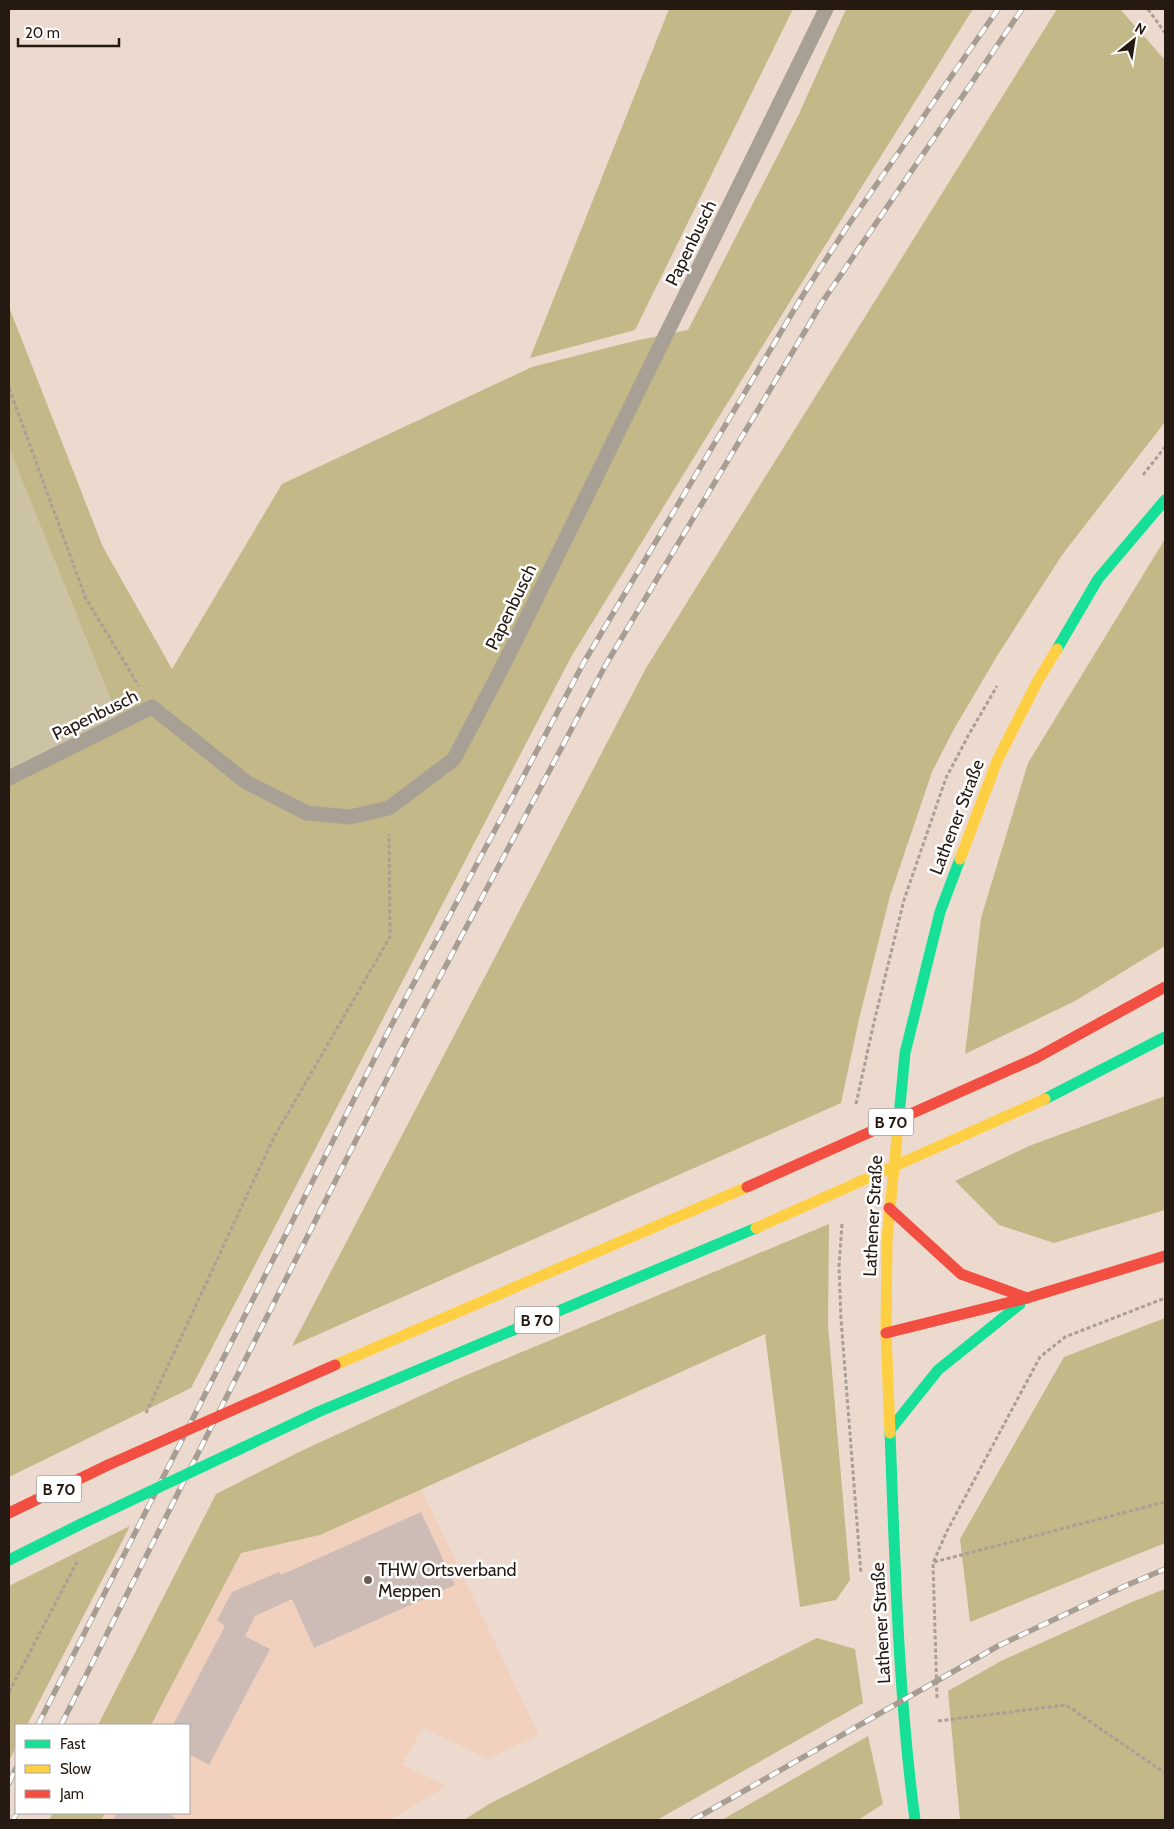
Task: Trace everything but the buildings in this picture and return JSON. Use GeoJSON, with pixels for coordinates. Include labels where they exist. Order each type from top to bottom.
{"type":"FeatureCollection","features":[{"type":"Feature","properties":{"kind":"main road","name":"Lathener Straße"},"geometry":{"type":"LineString","coordinates":[[915,1820],[897,1618],[886,1333],[889,1208],[905,1053],[940,912],[997,761],[1037,682],[1098,579],[1165,500]]}},
{"type":"Feature","properties":{"kind":"main road","name":"B 70"},"geometry":{"type":"LineString","coordinates":[[9,1513],[108,1465],[747,1187],[1036,1058],[1165,987]]}},
{"type":"Feature","properties":{"kind":"main road","name":"B 70"},"geometry":{"type":"LineString","coordinates":[[9,1560],[318,1412],[756,1228],[1045,1099],[1165,1037]]}},
{"type":"Feature","properties":{"kind":"main road"},"geometry":{"type":"LineString","coordinates":[[889,1208],[961,1274],[1027,1298]]}},
{"type":"Feature","properties":{"kind":"main road"},"geometry":{"type":"LineString","coordinates":[[886,1333],[1027,1298],[1165,1256]]}},
{"type":"Feature","properties":{"kind":"main road"},"geometry":{"type":"LineString","coordinates":[[890,1430],[938,1370],[1027,1298]]}},
{"type":"Feature","properties":{"kind":"lane","name":"Papenbusch"},"geometry":{"type":"LineString","coordinates":[[9,778],[152,707],[246,782],[307,813],[350,817],[389,808],[454,759],[507,658],[826,9]]}},
{"type":"Feature","properties":{"kind":"path"},"geometry":{"type":"LineString","coordinates":[[1148,9],[1165,33]]}},
{"type":"Feature","properties":{"kind":"path"},"geometry":{"type":"LineString","coordinates":[[9,388],[86,600],[152,707]]}},
{"type":"Feature","properties":{"kind":"path"},"geometry":{"type":"LineString","coordinates":[[144,1417],[274,1139],[390,937],[389,808]]}},
{"type":"Feature","properties":{"kind":"path"},"geometry":{"type":"LineString","coordinates":[[937,1702],[933,1562],[947,1531],[1040,1357],[1065,1337],[1165,1298]]}},
{"type":"Feature","properties":{"kind":"path"},"geometry":{"type":"LineString","coordinates":[[933,1562],[1165,1502]]}},
{"type":"Feature","properties":{"kind":"path"},"geometry":{"type":"LineString","coordinates":[[9,1692],[79,1558]]}},
{"type":"Feature","properties":{"kind":"path"},"geometry":{"type":"LineString","coordinates":[[938,1712],[938,1722],[1066,1704],[1165,1773]]}},
{"type":"Feature","properties":{"kind":"shaded area"},"geometry":{"type":"Polygon","coordinates":[[[669,9],[793,9],[635,330],[530,358],[669,9]]]}},
{"type":"Feature","properties":{"kind":"shaded area"},"geometry":{"type":"Polygon","coordinates":[[[846,9],[973,9],[571,657],[191,1388],[9,1477],[9,778],[120,723],[9,448],[9,307],[103,547],[172,669],[282,484],[532,367],[634,341],[688,330],[799,114],[846,9]]]}},
{"type":"Feature","properties":{"kind":"shaded area"},"geometry":{"type":"Polygon","coordinates":[[[1057,9],[1120,9],[1165,60],[1165,422],[1062,555],[997,656],[954,729],[932,772],[890,896],[859,1019],[841,1103],[292,1346],[646,668],[1057,9]]]}},
{"type":"Feature","properties":{"kind":"shaded area"},"geometry":{"type":"Polygon","coordinates":[[[9,448],[120,723],[9,778],[9,448]]]}},
{"type":"Feature","properties":{"kind":"shaded area"},"geometry":{"type":"Polygon","coordinates":[[[1165,539],[1165,946],[1075,1001],[965,1054],[981,918],[1028,763],[1165,539]]]}},
{"type":"Feature","properties":{"kind":"shaded area"},"geometry":{"type":"Polygon","coordinates":[[[1165,1096],[1165,1210],[1054,1243],[999,1225],[955,1181],[1029,1146],[1165,1096]]]}},
{"type":"Feature","properties":{"kind":"shaded area"},"geometry":{"type":"Polygon","coordinates":[[[829,1224],[828,1325],[850,1580],[836,1600],[800,1607],[765,1334],[320,1535],[241,1553],[152,1724],[99,1724],[216,1494],[299,1452],[457,1379],[829,1224]]]}},
{"type":"Feature","properties":{"kind":"shaded area"},"geometry":{"type":"Polygon","coordinates":[[[1165,1318],[1165,1543],[970,1622],[960,1539],[1064,1357],[1165,1318]]]}},
{"type":"Feature","properties":{"kind":"shaded area"},"geometry":{"type":"Polygon","coordinates":[[[421,1488],[539,1735],[488,1759],[423,1728],[402,1765],[447,1786],[390,1820],[99,1820],[102,1814],[190,1814],[190,1724],[150,1724],[241,1553],[320,1535],[421,1488]]]}},
{"type":"Feature","properties":{"kind":"shaded area"},"geometry":{"type":"Polygon","coordinates":[[[130,1526],[28,1724],[15,1724],[15,1749],[9,1761],[9,1586],[130,1526]]]}},
{"type":"Feature","properties":{"kind":"shaded area"},"geometry":{"type":"Polygon","coordinates":[[[1165,1589],[1165,1820],[960,1820],[948,1691],[1003,1660],[1165,1589]]]}},
{"type":"Feature","properties":{"kind":"shaded area"},"geometry":{"type":"Polygon","coordinates":[[[817,1638],[855,1649],[863,1703],[657,1820],[464,1820],[489,1804],[817,1638]]]}},
{"type":"Feature","properties":{"kind":"shaded area"},"geometry":{"type":"Polygon","coordinates":[[[868,1736],[883,1804],[858,1820],[722,1820],[868,1736]]]}},
{"type":"Feature","properties":{"kind":"shaded area"},"geometry":{"type":"Polygon","coordinates":[[[52,1814],[104,1814],[101,1820],[49,1820],[52,1814]]]}},
{"type":"Feature","properties":{"kind":"railway"},"geometry":{"type":"LineString","coordinates":[[39,1724],[391,1026],[584,662],[803,295],[847,227],[998,9]]}},
{"type":"Feature","properties":{"kind":"railway"},"geometry":{"type":"LineString","coordinates":[[62,1724],[409,1035],[605,666],[823,301],[1022,9]]}},
{"type":"Feature","properties":{"kind":"railway"},"geometry":{"type":"LineString","coordinates":[[693,1820],[998,1646],[1165,1569]]}},
{"type":"Feature","properties":{"kind":"railway"},"geometry":{"type":"LineString","coordinates":[[9,1783],[15,1770]]}},
{"type":"Feature","properties":{"kind":"railway"},"geometry":{"type":"LineString","coordinates":[[13,1820],[16,1814]]}},
{"type":"Feature","properties":{"kind":"traffic: fast"},"geometry":{"type":"LineString","coordinates":[[1057,649],[1098,579],[1165,500]]}},
{"type":"Feature","properties":{"kind":"traffic: fast"},"geometry":{"type":"LineString","coordinates":[[899,1116],[905,1053],[940,912],[960,859]]}},
{"type":"Feature","properties":{"kind":"traffic: fast"},"geometry":{"type":"LineString","coordinates":[[1045,1099],[1165,1037]]}},
{"type":"Feature","properties":{"kind":"traffic: fast"},"geometry":{"type":"LineString","coordinates":[[318,1412],[756,1228]]}},
{"type":"Feature","properties":{"kind":"traffic: fast"},"geometry":{"type":"LineString","coordinates":[[890,1430],[938,1370],[1020,1304]]}},
{"type":"Feature","properties":{"kind":"traffic: fast"},"geometry":{"type":"LineString","coordinates":[[81,1524],[318,1412]]}},
{"type":"Feature","properties":{"kind":"traffic: fast"},"geometry":{"type":"LineString","coordinates":[[890,1433],[901,1675],[915,1820]]}},
{"type":"Feature","properties":{"kind":"traffic: fast"},"geometry":{"type":"LineString","coordinates":[[9,1560],[81,1524]]}},
{"type":"Feature","properties":{"kind":"traffic: slow"},"geometry":{"type":"LineString","coordinates":[[960,859],[997,761],[1037,682],[1057,649]]}},
{"type":"Feature","properties":{"kind":"traffic: slow"},"geometry":{"type":"LineString","coordinates":[[756,1228],[1045,1099]]}},
{"type":"Feature","properties":{"kind":"traffic: slow"},"geometry":{"type":"LineString","coordinates":[[890,1433],[886,1333],[887,1240],[899,1116]]}},
{"type":"Feature","properties":{"kind":"traffic: slow"},"geometry":{"type":"LineString","coordinates":[[335,1365],[747,1187]]}},
{"type":"Feature","properties":{"kind":"traffic: jam"},"geometry":{"type":"LineString","coordinates":[[1036,1058],[1165,987]]}},
{"type":"Feature","properties":{"kind":"traffic: jam"},"geometry":{"type":"LineString","coordinates":[[747,1187],[1036,1058]]}},
{"type":"Feature","properties":{"kind":"traffic: jam"},"geometry":{"type":"LineString","coordinates":[[889,1208],[961,1274],[1027,1298]]}},
{"type":"Feature","properties":{"kind":"traffic: jam"},"geometry":{"type":"LineString","coordinates":[[886,1333],[1027,1298],[1165,1256]]}},
{"type":"Feature","properties":{"kind":"traffic: jam"},"geometry":{"type":"LineString","coordinates":[[108,1465],[335,1365]]}},
{"type":"Feature","properties":{"kind":"traffic: jam"},"geometry":{"type":"LineString","coordinates":[[9,1513],[108,1465]]}},
{"type":"Feature","properties":{"kind":"place","name":"THW Ortsverband Meppen"},"geometry":{"type":"Point","coordinates":[368,1580]}}]}
